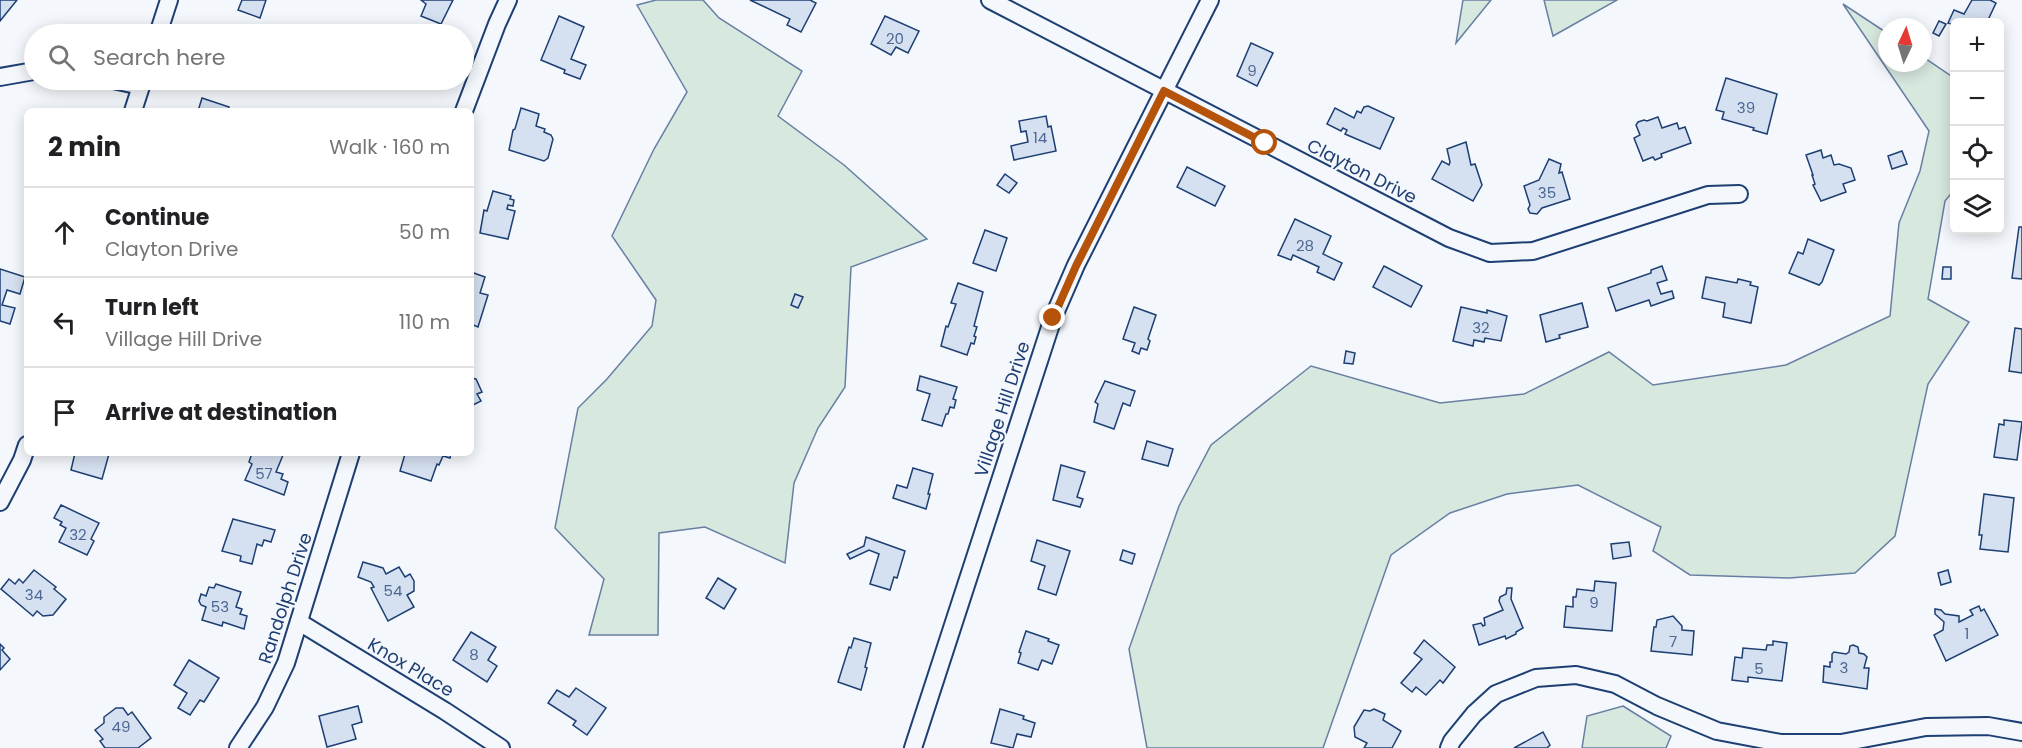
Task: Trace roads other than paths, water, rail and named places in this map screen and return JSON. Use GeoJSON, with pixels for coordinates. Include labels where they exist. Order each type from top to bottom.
{"type":"FeatureCollection","features":[{"type":"Feature","properties":{"kind":"street"},"geometry":{"type":"LineString","coordinates":[[161,24],[169,0]]}},
{"type":"Feature","properties":{"kind":"street"},"geometry":{"type":"LineString","coordinates":[[474,85],[508,0]]}},
{"type":"Feature","properties":{"kind":"street","name":"Clayton Drive"},"geometry":{"type":"LineString","coordinates":[[990,0],[1449,238],[1490,253],[1533,251],[1707,195],[1738,194]]}},
{"type":"Feature","properties":{"kind":"street","name":"Village Hill Drive"},"geometry":{"type":"LineString","coordinates":[[913,748],[1053,318],[1076,266],[1210,0]]}},
{"type":"Feature","properties":{"kind":"street"},"geometry":{"type":"LineString","coordinates":[[0,77],[24,73]]}},
{"type":"Feature","properties":{"kind":"street"},"geometry":{"type":"LineString","coordinates":[[134,108],[140,90]]}},
{"type":"Feature","properties":{"kind":"street"},"geometry":{"type":"LineString","coordinates":[[465,108],[472,90]]}},
{"type":"Feature","properties":{"kind":"street"},"geometry":{"type":"LineString","coordinates":[[0,502],[24,454]]}},
{"type":"Feature","properties":{"kind":"street","name":"Randolph Drive"},"geometry":{"type":"LineString","coordinates":[[238,748],[265,707],[282,672],[350,456]]}},
{"type":"Feature","properties":{"kind":"street","name":"Knox Place"},"geometry":{"type":"LineString","coordinates":[[299,622],[501,748]]}},
{"type":"Feature","properties":{"kind":"street"},"geometry":{"type":"LineString","coordinates":[[1449,748],[1474,714],[1497,694],[1536,678],[1576,675],[1615,684],[1657,706],[1717,732],[1781,743],[1841,743],[1926,726],[1988,726],[2022,732]]}}]}
